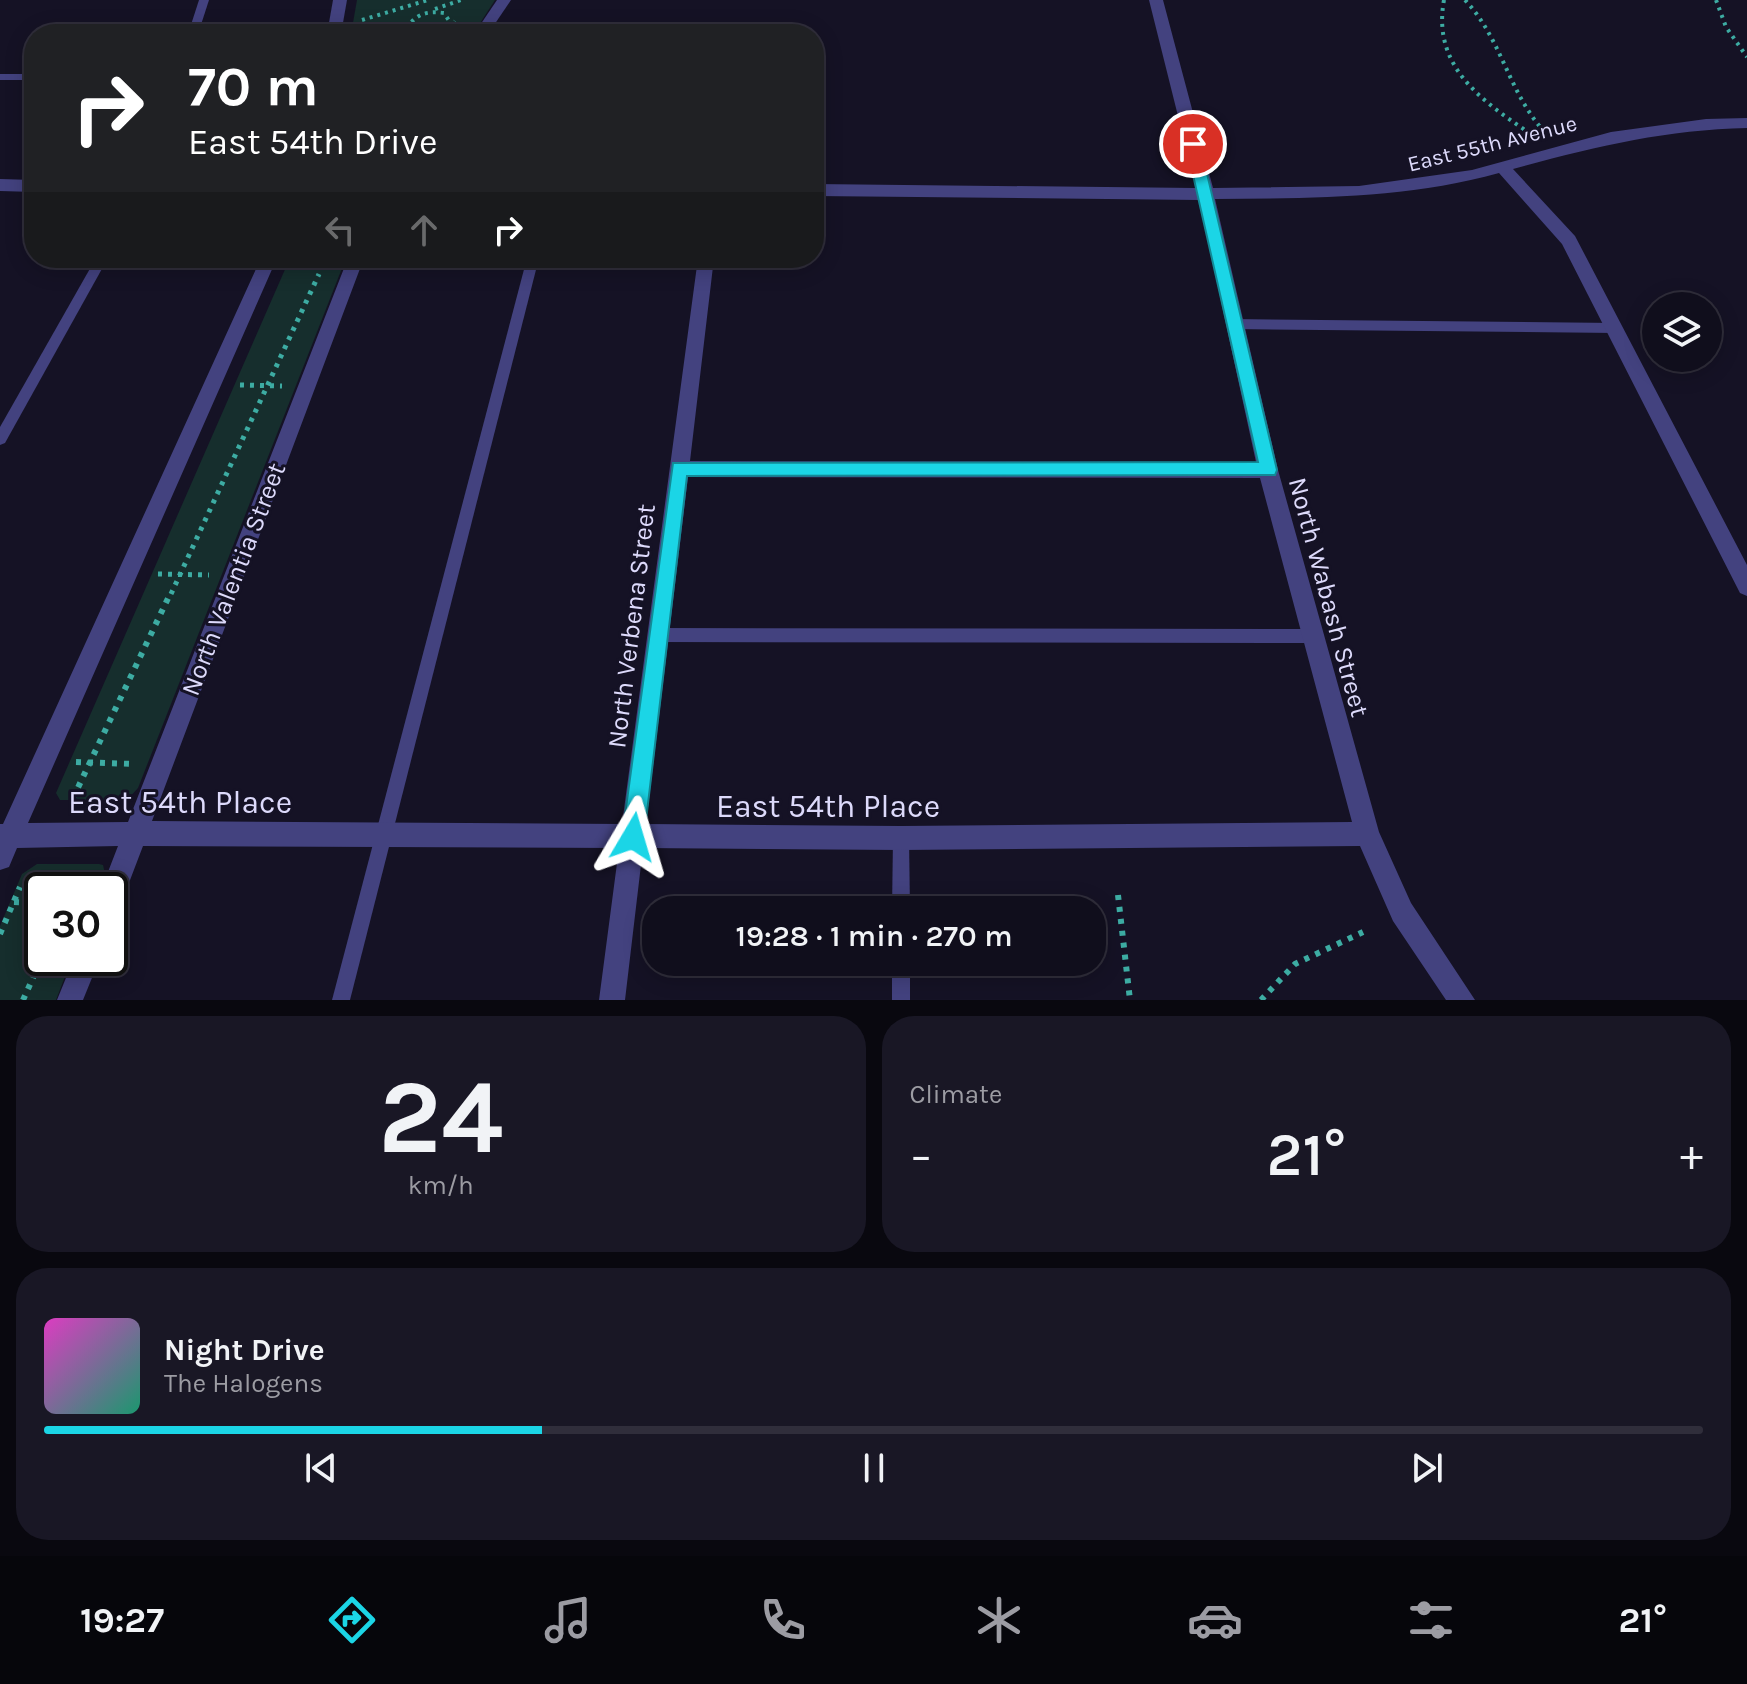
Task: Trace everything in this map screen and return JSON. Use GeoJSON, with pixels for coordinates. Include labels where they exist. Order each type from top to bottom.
{"type":"FeatureCollection","features":[{"type":"Feature","properties":{"kind":"street"},"geometry":{"type":"LineString","coordinates":[[336,24],[340,0]]}},
{"type":"Feature","properties":{"kind":"street"},"geometry":{"type":"LineString","coordinates":[[488,24],[504,0]]}},
{"type":"Feature","properties":{"kind":"street","name":"North Wabash Street"},"geometry":{"type":"LineString","coordinates":[[1156,0],[1206,194],[1268,470],[1367,834],[1402,912],[1462,1000]]}},
{"type":"Feature","properties":{"kind":"street","name":"East 55th Avenue"},"geometry":{"type":"LineString","coordinates":[[824,190],[1206,194],[1379,190],[1503,168],[1611,137],[1706,124],[1747,123]]}},
{"type":"Feature","properties":{"kind":"street"},"geometry":{"type":"LineString","coordinates":[[1503,168],[1569,240],[1747,586]]}},
{"type":"Feature","properties":{"kind":"street"},"geometry":{"type":"LineString","coordinates":[[0,185],[24,186]]}},
{"type":"Feature","properties":{"kind":"street"},"geometry":{"type":"LineString","coordinates":[[3,843],[264,268]]}},
{"type":"Feature","properties":{"kind":"street","name":"North Valentia Street"},"geometry":{"type":"LineString","coordinates":[[121,872],[352,268]]}},
{"type":"Feature","properties":{"kind":"street","name":"North Verbena Street"},"geometry":{"type":"LineString","coordinates":[[612,1000],[705,268]]}},
{"type":"Feature","properties":{"kind":"street"},"geometry":{"type":"LineString","coordinates":[[679,469],[1268,470]]}},
{"type":"Feature","properties":{"kind":"street","name":"East 54th Place"},"geometry":{"type":"LineString","coordinates":[[3,843],[136,833],[901,838],[1367,834]]}},
{"type":"Feature","properties":{"kind":"street"},"geometry":{"type":"LineString","coordinates":[[70,1000],[80,976]]}},
{"type":"Feature","properties":{"kind":"lane"},"geometry":{"type":"LineString","coordinates":[[196,24],[204,0]]}},
{"type":"Feature","properties":{"kind":"lane"},"geometry":{"type":"LineString","coordinates":[[0,77],[24,77]]}},
{"type":"Feature","properties":{"kind":"lane"},"geometry":{"type":"LineString","coordinates":[[0,439],[96,268]]}},
{"type":"Feature","properties":{"kind":"lane"},"geometry":{"type":"LineString","coordinates":[[341,1000],[530,268]]}},
{"type":"Feature","properties":{"kind":"lane"},"geometry":{"type":"LineString","coordinates":[[1233,324],[1616,328]]}},
{"type":"Feature","properties":{"kind":"lane"},"geometry":{"type":"LineString","coordinates":[[658,635],[1311,636]]}},
{"type":"Feature","properties":{"kind":"lane"},"geometry":{"type":"LineString","coordinates":[[901,838],[901,896]]}},
{"type":"Feature","properties":{"kind":"lane"},"geometry":{"type":"LineString","coordinates":[[901,976],[901,1000]]}},
{"type":"Feature","properties":{"kind":"path"},"geometry":{"type":"LineString","coordinates":[[357,22],[428,0]]}},
{"type":"Feature","properties":{"kind":"path"},"geometry":{"type":"LineString","coordinates":[[412,24],[415,17],[461,0]]}},
{"type":"Feature","properties":{"kind":"path"},"geometry":{"type":"LineString","coordinates":[[1444,0],[1440,30],[1451,61],[1477,94],[1528,132]]}},
{"type":"Feature","properties":{"kind":"path"},"geometry":{"type":"LineString","coordinates":[[1465,0],[1489,25],[1514,93],[1542,129]]}},
{"type":"Feature","properties":{"kind":"path"},"geometry":{"type":"LineString","coordinates":[[1716,0],[1726,27],[1747,57]]}},
{"type":"Feature","properties":{"kind":"path"},"geometry":{"type":"LineString","coordinates":[[426,12],[444,13],[450,19],[447,24]]}},
{"type":"Feature","properties":{"kind":"path"},"geometry":{"type":"LineString","coordinates":[[73,798],[321,271]]}},
{"type":"Feature","properties":{"kind":"path"},"geometry":{"type":"LineString","coordinates":[[239,385],[292,386]]}},
{"type":"Feature","properties":{"kind":"path"},"geometry":{"type":"LineString","coordinates":[[158,574],[218,575]]}},
{"type":"Feature","properties":{"kind":"path"},"geometry":{"type":"LineString","coordinates":[[76,762],[142,764]]}},
{"type":"Feature","properties":{"kind":"path"},"geometry":{"type":"LineString","coordinates":[[0,934],[20,887]]}},
{"type":"Feature","properties":{"kind":"path"},"geometry":{"type":"LineString","coordinates":[[1118,895],[1130,1000]]}},
{"type":"Feature","properties":{"kind":"path"},"geometry":{"type":"LineString","coordinates":[[14,902],[24,902]]}},
{"type":"Feature","properties":{"kind":"path"},"geometry":{"type":"LineString","coordinates":[[1261,1000],[1295,964],[1363,932]]}},
{"type":"Feature","properties":{"kind":"path"},"geometry":{"type":"LineString","coordinates":[[23,1000],[34,976]]}},
{"type":"Feature","properties":{"kind":"green space"},"geometry":{"type":"Polygon","coordinates":[[[357,0],[495,0],[479,24],[353,24],[357,0]]]}},
{"type":"Feature","properties":{"kind":"green space"},"geometry":{"type":"Polygon","coordinates":[[[286,268],[342,268],[138,788],[127,800],[60,800],[56,793],[286,268]]]}},
{"type":"Feature","properties":{"kind":"green space"},"geometry":{"type":"Polygon","coordinates":[[[37,864],[99,864],[103,865],[105,872],[25,872],[37,864]]]}},
{"type":"Feature","properties":{"kind":"green space"},"geometry":{"type":"Polygon","coordinates":[[[24,873],[24,976],[65,976],[56,1000],[0,1000],[0,926],[24,873]]]}},
{"type":"Feature","properties":{"kind":"route"},"geometry":{"type":"LineString","coordinates":[[633,837],[679,469],[1268,470],[1193,144]]}}]}
